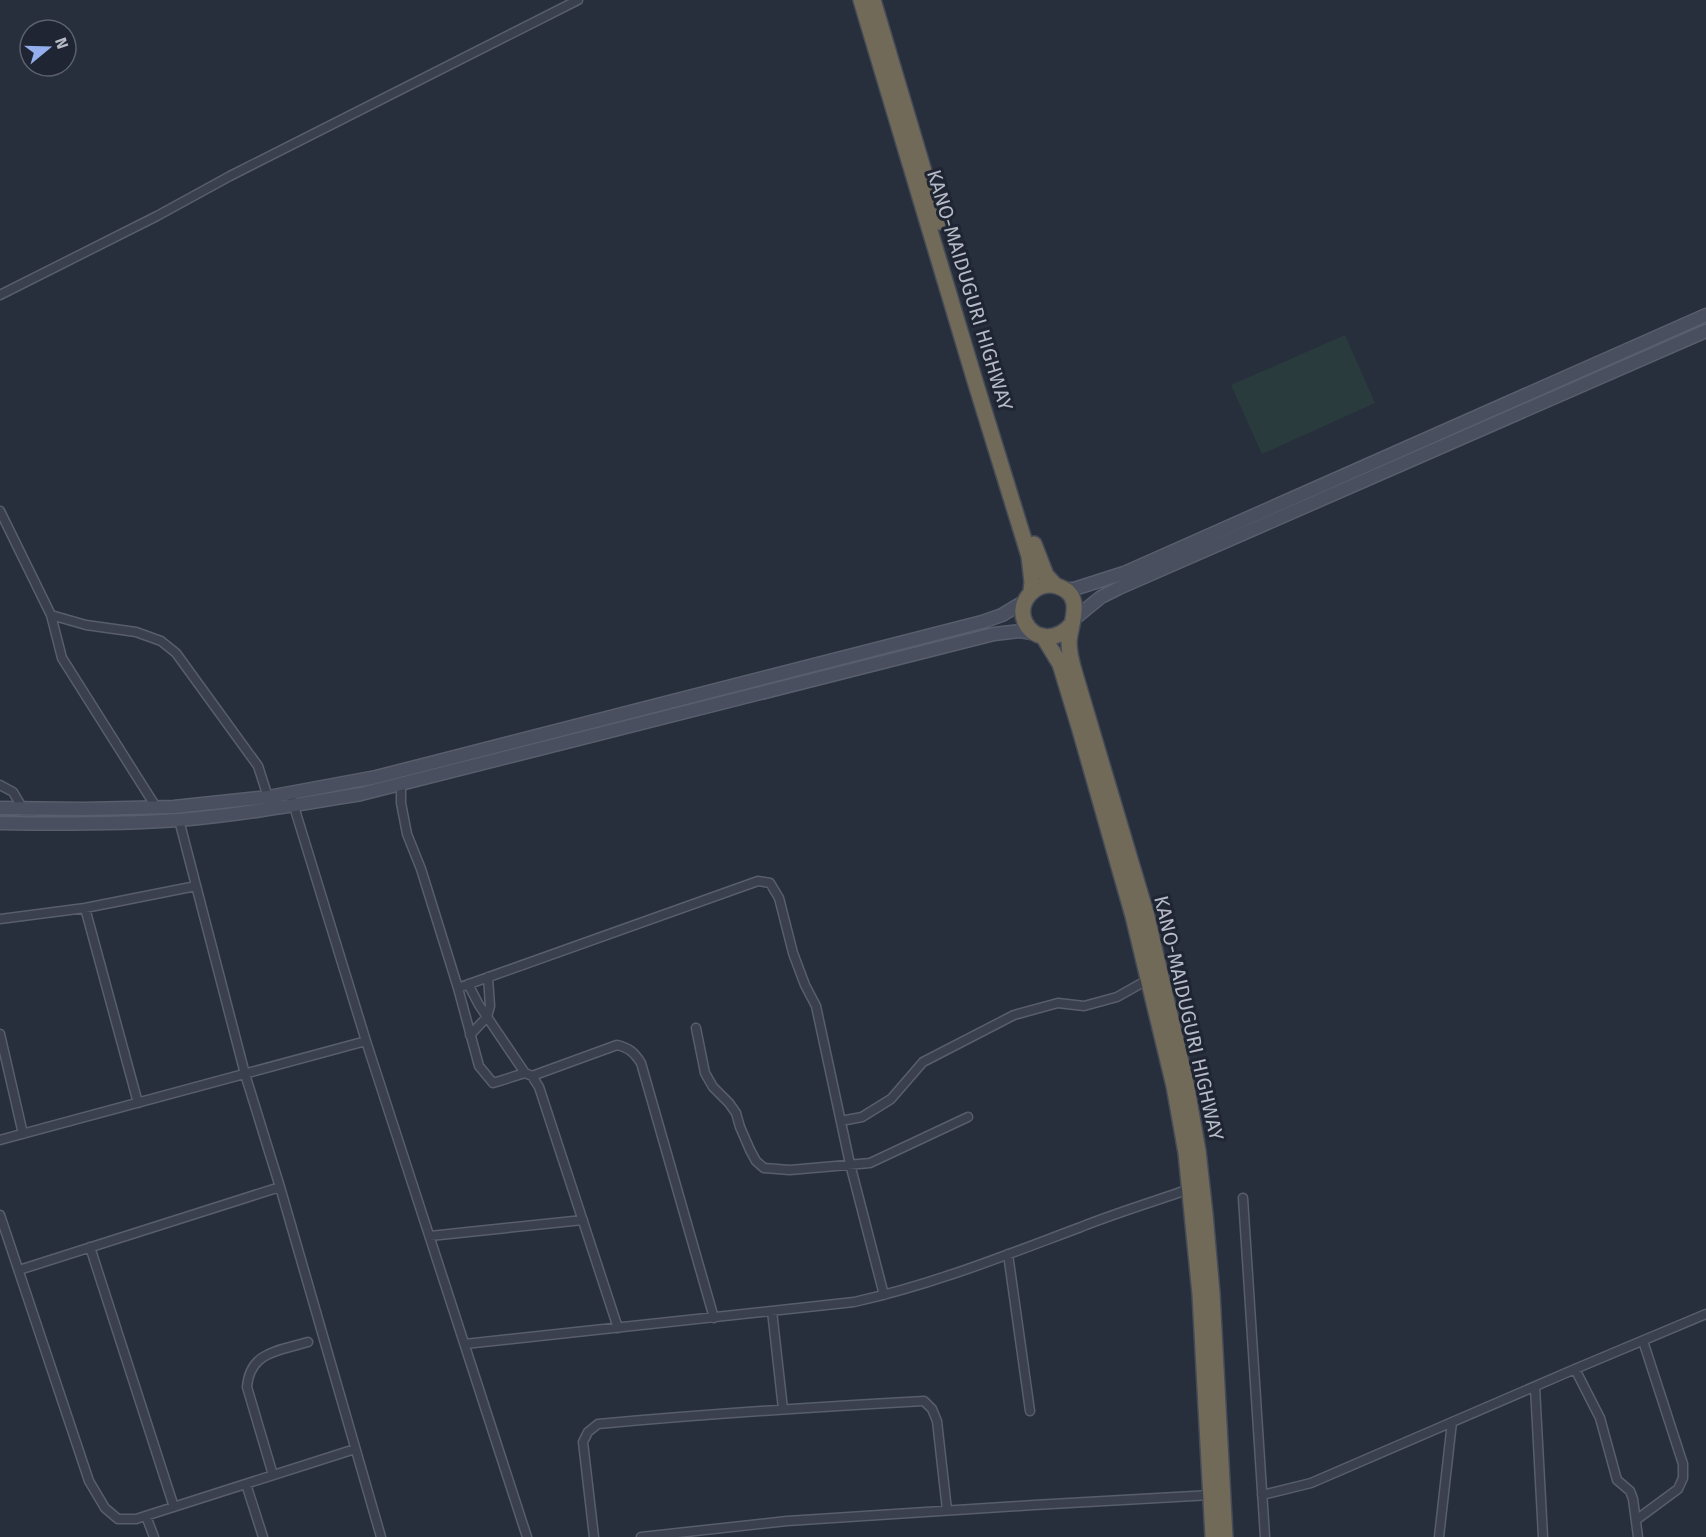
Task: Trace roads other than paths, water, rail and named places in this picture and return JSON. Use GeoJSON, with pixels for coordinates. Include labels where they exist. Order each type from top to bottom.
{"type":"FeatureCollection","features":[{"type":"Feature","properties":{"kind":"highway","name":"KANO-MAIDUGURI HIGHWAY"},"geometry":{"type":"LineString","coordinates":[[861,0],[1029,556],[1032,582],[1028,597]]}},
{"type":"Feature","properties":{"kind":"highway","name":"KANO-MAIDUGURI HIGHWAY"},"geometry":{"type":"LineString","coordinates":[[873,0],[1037,552],[1046,575],[1060,588]]}},
{"type":"Feature","properties":{"kind":"highway"},"geometry":{"type":"LineString","coordinates":[[1047,585],[1060,588],[1072,600],[1074,606],[1072,622],[1066,631],[1059,635],[1040,635],[1026,623],[1023,616],[1028,597],[1038,587],[1047,585]]}},
{"type":"Feature","properties":{"kind":"highway","name":"KANO-MAIDUGURI HIGHWAY"},"geometry":{"type":"LineString","coordinates":[[1072,622],[1069,648],[1075,674],[1146,913],[1186,1083],[1197,1151],[1212,1293],[1214,1448],[1211,1495],[1213,1537]]}},
{"type":"Feature","properties":{"kind":"highway","name":"KANO-MAIDUGURI HIGHWAY"},"geometry":{"type":"LineString","coordinates":[[1040,635],[1060,664],[1133,916],[1174,1086],[1186,1153],[1214,1448],[1225,1537]]}},
{"type":"Feature","properties":{"kind":"main road"},"geometry":{"type":"LineString","coordinates":[[1060,588],[1074,589],[1124,573],[1706,315]]}},
{"type":"Feature","properties":{"kind":"main road"},"geometry":{"type":"LineString","coordinates":[[1072,622],[1101,597],[1119,588],[1706,331]]}},
{"type":"Feature","properties":{"kind":"main road"},"geometry":{"type":"LineString","coordinates":[[0,808],[174,807],[268,797],[375,777],[982,622],[1011,611],[1028,597]]}},
{"type":"Feature","properties":{"kind":"main road"},"geometry":{"type":"LineString","coordinates":[[0,823],[179,820],[293,806],[361,794],[994,634],[1020,632],[1040,635]]}},
{"type":"Feature","properties":{"kind":"street"},"geometry":{"type":"LineString","coordinates":[[0,295],[578,0]]}},
{"type":"Feature","properties":{"kind":"street"},"geometry":{"type":"LineString","coordinates":[[0,512],[51,615],[62,658],[156,807]]}},
{"type":"Feature","properties":{"kind":"street"},"geometry":{"type":"LineString","coordinates":[[51,615],[86,625],[135,632],[161,641],[176,653],[258,766],[268,797]]}},
{"type":"Feature","properties":{"kind":"street"},"geometry":{"type":"LineString","coordinates":[[401,784],[401,803],[407,834],[421,868],[479,1066],[493,1083],[529,1075],[616,1045],[627,1047],[634,1053],[641,1063],[714,1318]]}},
{"type":"Feature","properties":{"kind":"street"},"geometry":{"type":"LineString","coordinates":[[0,785],[13,792],[23,809]]}},
{"type":"Feature","properties":{"kind":"street"},"geometry":{"type":"LineString","coordinates":[[290,792],[366,1041],[527,1537]]}},
{"type":"Feature","properties":{"kind":"street"},"geometry":{"type":"LineString","coordinates":[[179,820],[245,1074],[381,1537]]}},
{"type":"Feature","properties":{"kind":"street"},"geometry":{"type":"LineString","coordinates":[[458,988],[758,881],[770,883],[779,898],[793,953],[816,1006],[850,1164],[884,1295]]}},
{"type":"Feature","properties":{"kind":"street"},"geometry":{"type":"LineString","coordinates":[[0,919],[85,908],[196,886]]}},
{"type":"Feature","properties":{"kind":"street"},"geometry":{"type":"LineString","coordinates":[[85,908],[138,1103]]}},
{"type":"Feature","properties":{"kind":"street"},"geometry":{"type":"LineString","coordinates":[[470,1035],[487,1017],[490,1006],[488,977]]}},
{"type":"Feature","properties":{"kind":"street"},"geometry":{"type":"LineString","coordinates":[[841,1121],[862,1117],[891,1098],[923,1062],[1014,1015],[1058,1003],[1084,1006],[1117,997],[1149,979]]}},
{"type":"Feature","properties":{"kind":"street"},"geometry":{"type":"LineString","coordinates":[[468,984],[487,1017],[539,1087],[618,1328]]}},
{"type":"Feature","properties":{"kind":"street"},"geometry":{"type":"LineString","coordinates":[[696,1028],[705,1072],[713,1088],[729,1102],[736,1113],[756,1161],[764,1168],[790,1170],[870,1163],[968,1117]]}},
{"type":"Feature","properties":{"kind":"street"},"geometry":{"type":"LineString","coordinates":[[0,1034],[23,1134]]}},
{"type":"Feature","properties":{"kind":"street"},"geometry":{"type":"LineString","coordinates":[[0,1140],[366,1041]]}},
{"type":"Feature","properties":{"kind":"street"},"geometry":{"type":"LineString","coordinates":[[19,1270],[280,1187]]}},
{"type":"Feature","properties":{"kind":"street"},"geometry":{"type":"LineString","coordinates":[[465,1344],[845,1303],[884,1295],[929,1283],[1084,1225],[1189,1189]]}},
{"type":"Feature","properties":{"kind":"street"},"geometry":{"type":"LineString","coordinates":[[1243,1198],[1265,1537]]}},
{"type":"Feature","properties":{"kind":"street"},"geometry":{"type":"LineString","coordinates":[[0,1215],[89,1481],[105,1508],[118,1519],[136,1519],[355,1449]]}},
{"type":"Feature","properties":{"kind":"street"},"geometry":{"type":"LineString","coordinates":[[430,1236],[583,1220]]}},
{"type":"Feature","properties":{"kind":"street"},"geometry":{"type":"LineString","coordinates":[[90,1247],[174,1507]]}},
{"type":"Feature","properties":{"kind":"street"},"geometry":{"type":"LineString","coordinates":[[1008,1254],[1030,1411]]}},
{"type":"Feature","properties":{"kind":"street"},"geometry":{"type":"LineString","coordinates":[[772,1311],[783,1409]]}},
{"type":"Feature","properties":{"kind":"street"},"geometry":{"type":"LineString","coordinates":[[1262,1495],[1311,1483],[1706,1314]]}},
{"type":"Feature","properties":{"kind":"street"},"geometry":{"type":"LineString","coordinates":[[1636,1520],[1678,1489],[1683,1478],[1683,1464],[1643,1341]]}},
{"type":"Feature","properties":{"kind":"street"},"geometry":{"type":"LineString","coordinates":[[273,1475],[247,1387],[248,1375],[253,1365],[262,1356],[308,1342]]}},
{"type":"Feature","properties":{"kind":"street"},"geometry":{"type":"LineString","coordinates":[[1575,1369],[1600,1418],[1617,1480],[1630,1491],[1638,1537]]}},
{"type":"Feature","properties":{"kind":"street"},"geometry":{"type":"LineString","coordinates":[[1535,1387],[1543,1537]]}},
{"type":"Feature","properties":{"kind":"street"},"geometry":{"type":"LineString","coordinates":[[594,1537],[583,1442],[588,1432],[598,1424],[783,1409],[924,1401],[932,1409],[937,1422],[947,1510]]}},
{"type":"Feature","properties":{"kind":"street"},"geometry":{"type":"LineString","coordinates":[[1439,1537],[1452,1422]]}},
{"type":"Feature","properties":{"kind":"street"},"geometry":{"type":"LineString","coordinates":[[246,1484],[262,1537]]}},
{"type":"Feature","properties":{"kind":"street"},"geometry":{"type":"LineString","coordinates":[[641,1537],[787,1521],[1211,1495]]}},
{"type":"Feature","properties":{"kind":"street"},"geometry":{"type":"LineString","coordinates":[[146,1516],[154,1537]]}}]}
